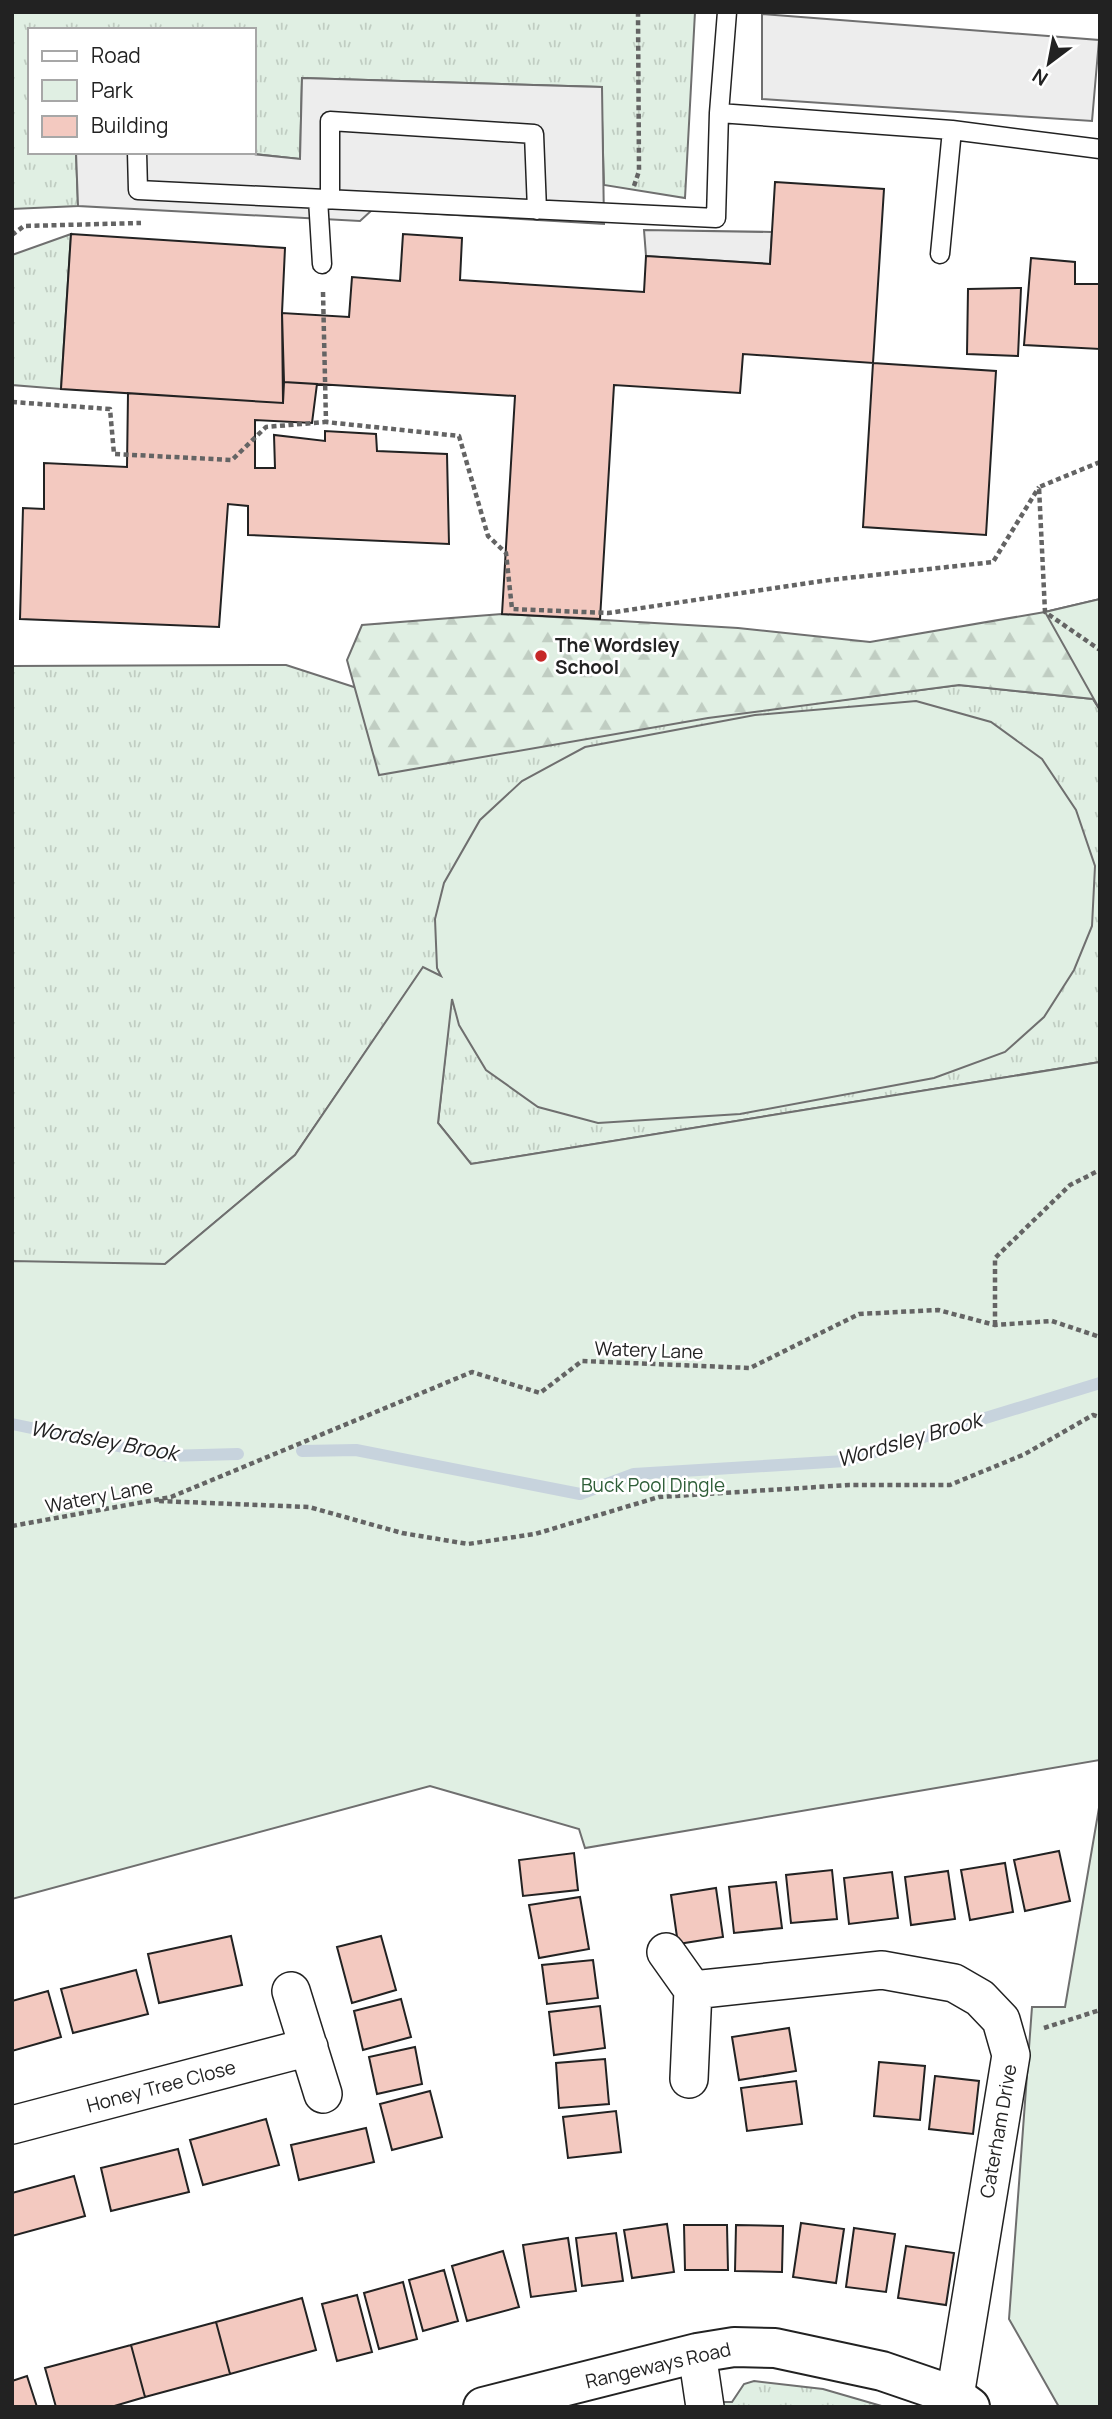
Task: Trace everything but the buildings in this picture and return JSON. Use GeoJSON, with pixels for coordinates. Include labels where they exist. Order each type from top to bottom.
{"type":"FeatureCollection","features":[{"type":"Feature","properties":{"kind":"street"},"geometry":{"type":"LineString","coordinates":[[666,1952],[693,1990],[689,2079]]}},
{"type":"Feature","properties":{"kind":"street","name":"Caterham Drive"},"geometry":{"type":"LineString","coordinates":[[693,1990],[882,1970],[954,1983],[980,1998],[1002,2020],[1011,2055],[962,2402]]}},
{"type":"Feature","properties":{"kind":"street"},"geometry":{"type":"LineString","coordinates":[[291,1991],[323,2094]]}},
{"type":"Feature","properties":{"kind":"street","name":"Honey Tree Close"},"geometry":{"type":"LineString","coordinates":[[12,2125],[309,2047]]}},
{"type":"Feature","properties":{"kind":"street","name":"Rangeways Road"},"geometry":{"type":"LineString","coordinates":[[483,2407],[697,2353],[734,2347],[775,2347],[882,2371],[962,2402]]}},
{"type":"Feature","properties":{"kind":"street"},"geometry":{"type":"LineString","coordinates":[[697,2353],[705,2407]]}},
{"type":"Feature","properties":{"kind":"lane"},"geometry":{"type":"LineString","coordinates":[[137,154],[138,190],[716,218],[719,113],[727,12]]}},
{"type":"Feature","properties":{"kind":"lane"},"geometry":{"type":"LineString","coordinates":[[719,113],[952,130],[1100,149]]}},
{"type":"Feature","properties":{"kind":"lane"},"geometry":{"type":"LineString","coordinates":[[322,264],[330,121],[534,134],[537,210]]}},
{"type":"Feature","properties":{"kind":"lane"},"geometry":{"type":"LineString","coordinates":[[940,254],[952,130]]}},
{"type":"Feature","properties":{"kind":"path"},"geometry":{"type":"LineString","coordinates":[[626,214],[639,171],[638,12]]}},
{"type":"Feature","properties":{"kind":"path"},"geometry":{"type":"LineString","coordinates":[[12,235],[24,226],[100,222],[152,223]]}},
{"type":"Feature","properties":{"kind":"path"},"geometry":{"type":"LineString","coordinates":[[322,264],[326,422]]}},
{"type":"Feature","properties":{"kind":"path"},"geometry":{"type":"LineString","coordinates":[[12,402],[110,409],[114,454],[232,460],[266,427],[326,422],[459,436],[488,536],[506,553],[512,609],[608,613],[830,580],[993,562],[1039,488],[1100,462]]}},
{"type":"Feature","properties":{"kind":"path"},"geometry":{"type":"LineString","coordinates":[[1039,488],[1045,612],[1100,649]]}},
{"type":"Feature","properties":{"kind":"path"},"geometry":{"type":"LineString","coordinates":[[995,1325],[995,1258],[1070,1185],[1100,1170]]}},
{"type":"Feature","properties":{"kind":"path","name":"Watery Lane"},"geometry":{"type":"LineString","coordinates":[[12,1527],[171,1497],[472,1372],[540,1393],[582,1361],[750,1368],[859,1314],[939,1310],[995,1325],[1052,1321],[1100,1337]]}},
{"type":"Feature","properties":{"kind":"path"},"geometry":{"type":"LineString","coordinates":[[151,1500],[309,1507],[402,1533],[468,1544],[535,1534],[659,1497],[836,1486],[950,1485],[1024,1454],[1093,1415],[1100,1418]]}},
{"type":"Feature","properties":{"kind":"path"},"geometry":{"type":"LineString","coordinates":[[1008,2044],[1056,2023],[1100,2010]]}},
{"type":"Feature","properties":{"kind":"green space"},"geometry":{"type":"Polygon","coordinates":[[[12,12],[695,12],[685,198],[604,185],[601,87],[302,78],[300,159],[253,154],[256,154],[256,28],[28,28],[28,154],[76,154],[78,206],[12,209],[12,12]]]}},
{"type":"Feature","properties":{"kind":"green space"},"geometry":{"type":"Polygon","coordinates":[[[71,234],[61,389],[12,385],[12,255],[71,234]]]}},
{"type":"Feature","properties":{"kind":"green space"},"geometry":{"type":"Polygon","coordinates":[[[1100,599],[1100,710],[1093,699],[959,685],[708,718],[379,775],[347,660],[362,625],[502,614],[738,628],[870,642],[1045,612],[1100,599]]]}},
{"type":"Feature","properties":{"kind":"green space"},"geometry":{"type":"Polygon","coordinates":[[[1100,599],[1100,710],[1045,612],[1100,599]]]}},
{"type":"Feature","properties":{"kind":"green space"},"geometry":{"type":"Polygon","coordinates":[[[286,665],[357,688],[640,726],[959,685],[1093,699],[1100,710],[1100,1062],[471,1164],[438,1123],[453,982],[423,968],[295,1155],[165,1264],[12,1263],[12,666],[286,665]]]}},
{"type":"Feature","properties":{"kind":"green space","name":"Buck Pool Dingle"},"geometry":{"type":"Polygon","coordinates":[[[916,701],[991,722],[1042,759],[1076,810],[1095,866],[1092,926],[1074,970],[1044,1017],[1005,1052],[934,1078],[740,1114],[598,1123],[538,1107],[486,1070],[459,1025],[452,999],[438,1123],[471,1164],[1100,1062],[1100,1760],[585,1848],[579,1829],[430,1786],[12,1899],[12,1261],[165,1264],[295,1155],[423,967],[441,976],[437,968],[435,919],[444,883],[480,820],[522,781],[585,747],[755,715],[916,701]]]}},
{"type":"Feature","properties":{"kind":"green space"},"geometry":{"type":"Polygon","coordinates":[[[1100,1802],[1100,2407],[1059,2407],[1009,2319],[1032,2007],[1065,2007],[1100,1802]]]}},
{"type":"Feature","properties":{"kind":"green space"},"geometry":{"type":"Polygon","coordinates":[[[754,2381],[823,2389],[885,2407],[720,2407],[720,2402],[732,2402],[744,2384],[754,2381]]]}},
{"type":"Feature","properties":{"kind":"shaded area"},"geometry":{"type":"Polygon","coordinates":[[[762,14],[1099,40],[1092,121],[762,99],[762,14]]]}},
{"type":"Feature","properties":{"kind":"shaded area"},"geometry":{"type":"Polygon","coordinates":[[[302,78],[602,87],[604,224],[372,210],[360,221],[78,206],[76,154],[253,154],[300,159],[302,78]]]}},
{"type":"Feature","properties":{"kind":"shaded area"},"geometry":{"type":"Polygon","coordinates":[[[644,230],[772,232],[770,264],[646,256],[644,230]]]}},
{"type":"Feature","properties":{"kind":"waterway","name":"Wordsley Brook"},"geometry":{"type":"LineString","coordinates":[[302,1451],[356,1450],[580,1494],[634,1474],[845,1461],[1100,1383]]}},
{"type":"Feature","properties":{"kind":"waterway","name":"Wordsley Brook"},"geometry":{"type":"LineString","coordinates":[[12,1424],[166,1456],[238,1454]]}},
{"type":"Feature","properties":{"kind":"place","name":"The Wordsley School"},"geometry":{"type":"Point","coordinates":[541,656]}}]}
